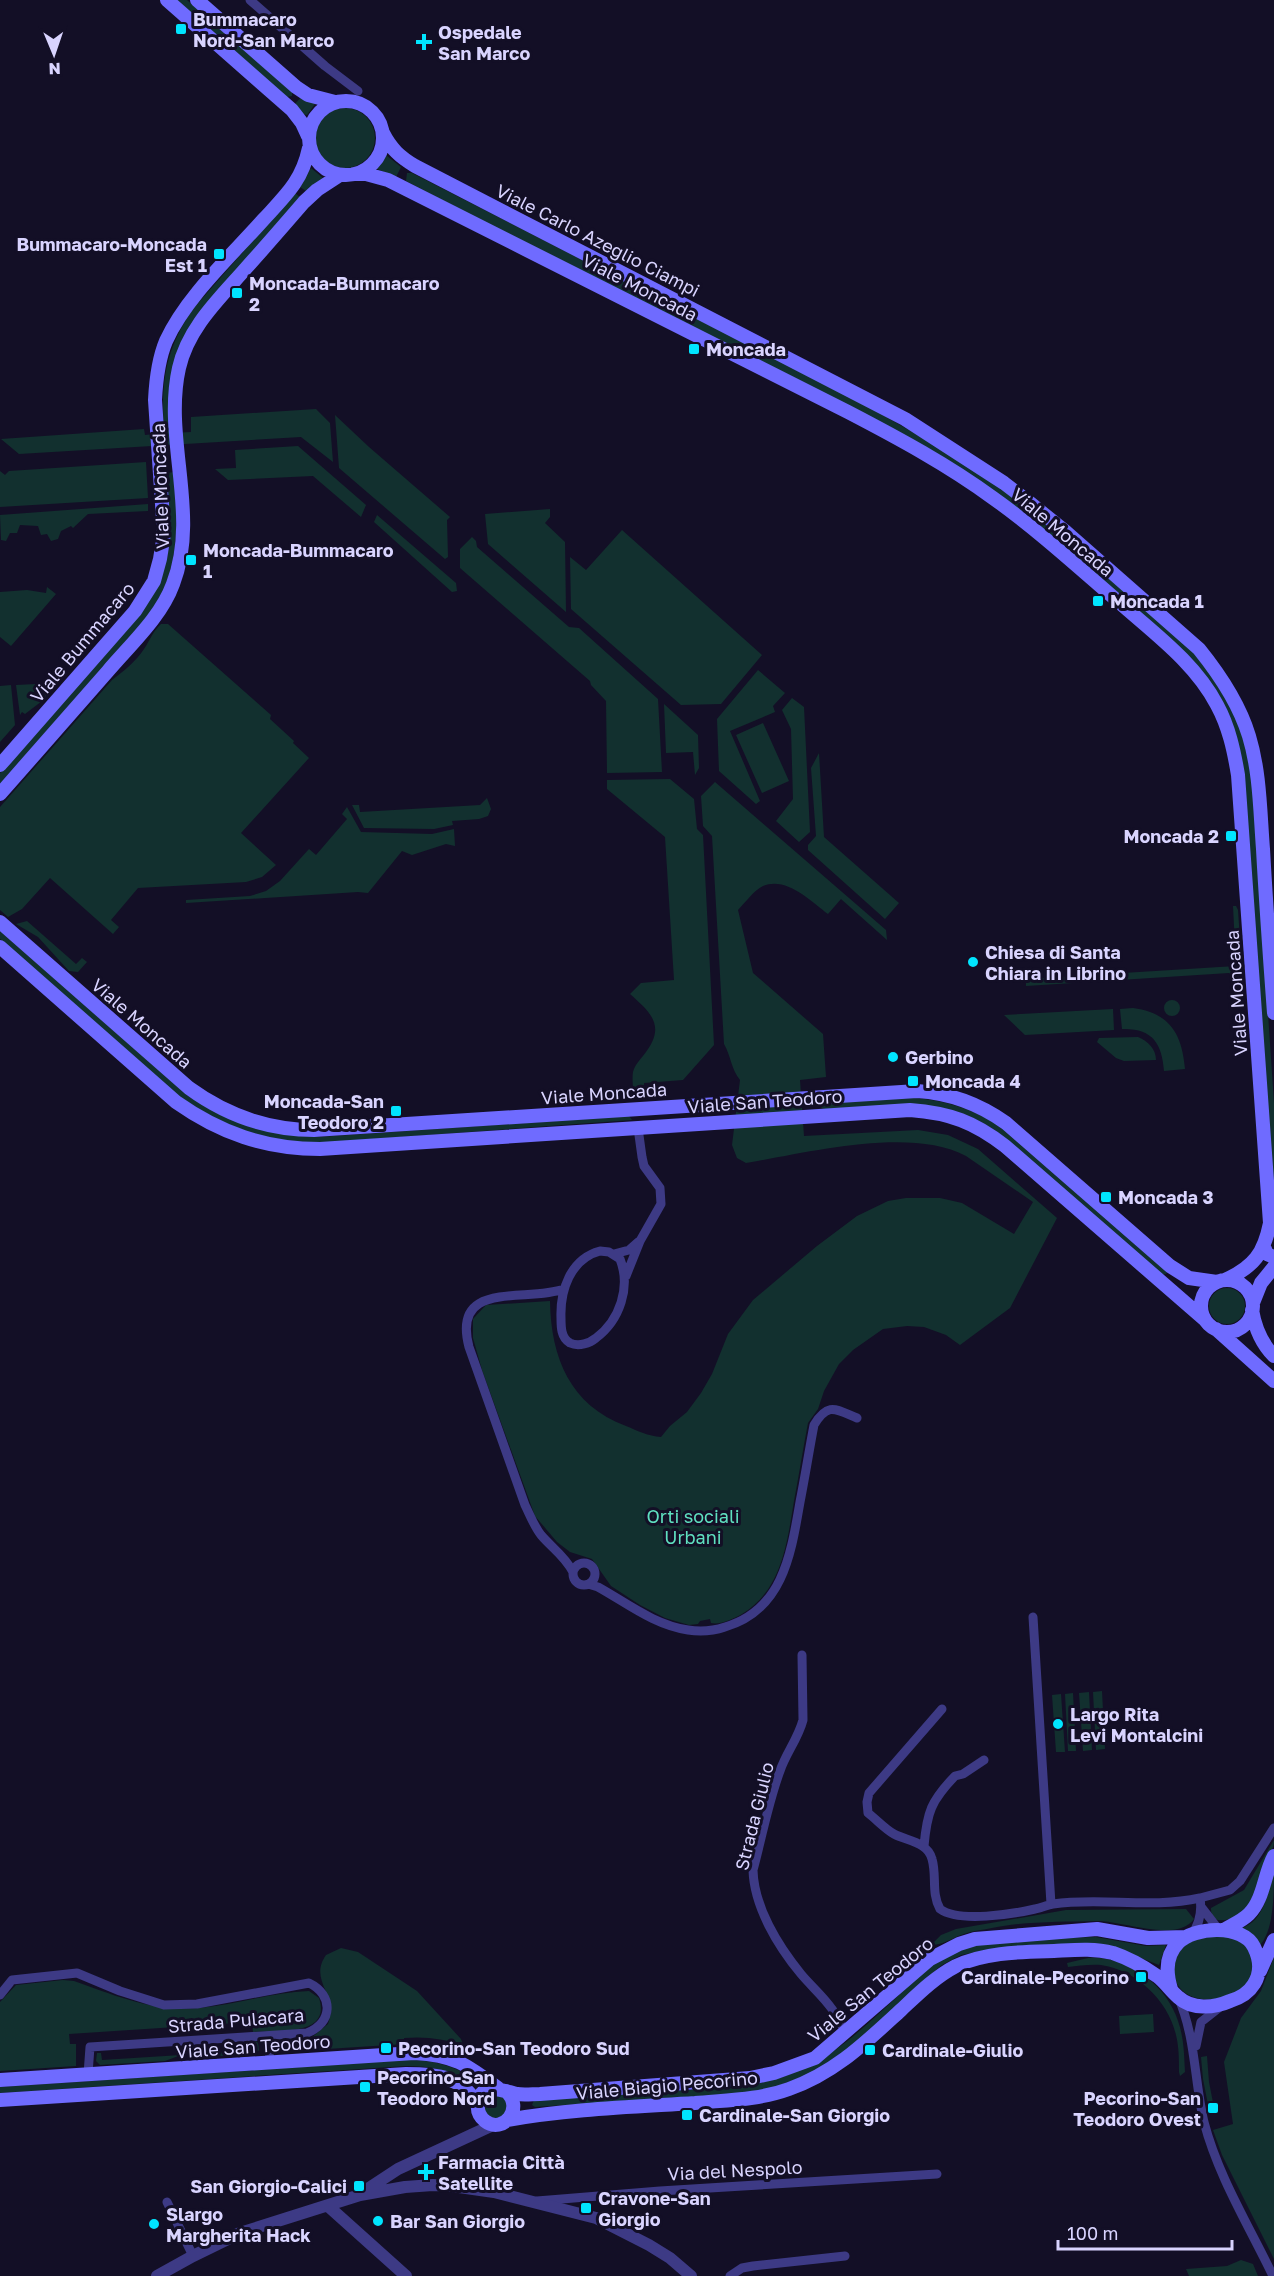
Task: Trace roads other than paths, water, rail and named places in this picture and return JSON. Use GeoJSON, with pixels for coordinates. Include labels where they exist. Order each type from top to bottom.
{"type":"FeatureCollection","features":[{"type":"Feature","properties":{"kind":"main road"},"geometry":{"type":"LineString","coordinates":[[167,0],[298,116],[313,156],[322,167],[347,175],[362,172],[374,162],[382,148],[383,133],[377,118],[366,106],[348,100],[335,102],[318,112],[311,123],[309,142]]}},
{"type":"Feature","properties":{"kind":"main road"},"geometry":{"type":"LineString","coordinates":[[197,0],[296,87],[308,95],[335,102]]}},
{"type":"Feature","properties":{"kind":"main road","name":"Viale Carlo Azeglio Ciampi"},"geometry":{"type":"LineString","coordinates":[[383,133],[388,144],[398,156],[415,166],[856,393],[905,419],[951,448],[1004,483],[1066,532],[1199,649],[1216,669],[1233,698],[1249,734],[1254,752],[1274,1013]]}},
{"type":"Feature","properties":{"kind":"main road","name":"Viale Bummacaro"},"geometry":{"type":"LineString","coordinates":[[0,765],[145,597],[154,580],[163,543],[164,522],[155,400],[156,381],[165,343],[176,322],[199,292],[291,189],[304,169],[309,142]]}},
{"type":"Feature","properties":{"kind":"main road","name":"Viale Moncada"},"geometry":{"type":"LineString","coordinates":[[0,794],[151,622],[173,586],[183,546],[175,401],[178,375],[185,348],[196,327],[304,202],[322,186],[347,175],[366,174],[388,180],[892,435],[948,468],[1053,545],[1184,661],[1216,704],[1230,737],[1238,775],[1270,1222],[1269,1252],[1248,1268],[1221,1281],[1189,1278],[1170,1266],[1006,1123],[964,1099],[939,1092],[917,1091],[801,1098],[314,1130],[261,1124],[224,1110],[189,1088],[0,922]]}},
{"type":"Feature","properties":{"kind":"main road","name":"Viale San Teodoro"},"geometry":{"type":"LineString","coordinates":[[0,947],[176,1102],[211,1124],[255,1142],[292,1148],[320,1149],[910,1110],[943,1114],[972,1124],[1005,1146],[1204,1319]]}},
{"type":"Feature","properties":{"kind":"main road"},"geometry":{"type":"LineString","coordinates":[[681,1106],[682,1125]]}},
{"type":"Feature","properties":{"kind":"main road"},"geometry":{"type":"LineString","coordinates":[[637,1109],[638,1128]]}},
{"type":"Feature","properties":{"kind":"main road"},"geometry":{"type":"LineString","coordinates":[[1216,1329],[1232,1331],[1239,1328],[1250,1317],[1261,1283],[1274,1267]]}},
{"type":"Feature","properties":{"kind":"main road"},"geometry":{"type":"LineString","coordinates":[[1274,1356],[1259,1335],[1253,1306],[1244,1286],[1238,1282],[1221,1281],[1210,1286],[1202,1298],[1204,1319],[1274,1381]]}},
{"type":"Feature","properties":{"kind":"main road"},"geometry":{"type":"LineString","coordinates":[[1274,1856],[1268,1867],[1258,1901],[1249,1914],[1222,1930],[1189,1936],[1178,1942],[1167,1964],[1167,1978],[1174,1993],[1196,2006],[1222,2004],[1247,1994],[1260,1973],[1274,1940]]}},
{"type":"Feature","properties":{"kind":"main road","name":"Viale San Teodoro"},"geometry":{"type":"LineString","coordinates":[[0,2080],[414,2053],[441,2055],[467,2065],[502,2090],[518,2094],[750,2078],[774,2073],[814,2058],[930,1959],[958,1944],[975,1939],[1097,1929],[1148,1938],[1189,1936]]}},
{"type":"Feature","properties":{"kind":"main road"},"geometry":{"type":"LineString","coordinates":[[1222,1930],[1242,1934],[1253,1945],[1260,1973]]}},
{"type":"Feature","properties":{"kind":"main road","name":"Viale Biagio Pecorino"},"geometry":{"type":"LineString","coordinates":[[501,2122],[548,2113],[748,2098],[785,2091],[806,2083],[839,2065],[945,1973],[969,1961],[984,1957],[1040,1951],[1095,1950],[1126,1958],[1158,1977],[1174,1993]]}},
{"type":"Feature","properties":{"kind":"main road"},"geometry":{"type":"LineString","coordinates":[[0,2100],[432,2074],[453,2080],[470,2092],[478,2108],[484,2120],[501,2122],[513,2111],[514,2106],[510,2095],[502,2090],[486,2091],[479,2099],[478,2108]]}},
{"type":"Feature","properties":{"kind":"street"},"geometry":{"type":"LineString","coordinates":[[250,0],[325,66],[358,91]]}},
{"type":"Feature","properties":{"kind":"street"},"geometry":{"type":"LineString","coordinates":[[638,1128],[644,1166],[657,1182],[661,1204],[640,1241],[625,1279],[621,1304],[616,1316],[603,1333],[591,1342],[578,1345],[569,1342],[562,1332],[561,1306],[564,1289],[573,1270],[583,1259],[600,1251],[614,1254],[629,1250],[640,1241]]}},
{"type":"Feature","properties":{"kind":"street"},"geometry":{"type":"LineString","coordinates":[[614,1254],[620,1259],[625,1279]]}},
{"type":"Feature","properties":{"kind":"street"},"geometry":{"type":"LineString","coordinates":[[564,1289],[537,1295],[485,1299],[471,1310],[467,1318],[465,1330],[469,1347],[525,1505],[542,1536],[559,1552],[577,1581],[616,1597],[635,1610],[661,1622],[689,1631],[717,1630],[754,1614],[775,1591],[791,1550],[814,1425],[822,1413],[833,1409],[857,1418]]}},
{"type":"Feature","properties":{"kind":"street"},"geometry":{"type":"LineString","coordinates":[[537,1295],[554,1299],[561,1306]]}},
{"type":"Feature","properties":{"kind":"street"},"geometry":{"type":"LineString","coordinates":[[559,1552],[591,1565],[595,1575],[616,1597]]}},
{"type":"Feature","properties":{"kind":"street"},"geometry":{"type":"LineString","coordinates":[[573,1572],[580,1563],[586,1563]]}},
{"type":"Feature","properties":{"kind":"street"},"geometry":{"type":"LineString","coordinates":[[588,1584],[595,1575]]}},
{"type":"Feature","properties":{"kind":"street"},"geometry":{"type":"LineString","coordinates":[[1033,1617],[1051,1904]]}},
{"type":"Feature","properties":{"kind":"street","name":"Strada Giulio"},"geometry":{"type":"LineString","coordinates":[[802,1655],[803,1720],[800,1731],[780,1769],[753,1870],[754,1880],[769,1925],[780,1943],[798,1970],[833,2011],[847,2032]]}},
{"type":"Feature","properties":{"kind":"street"},"geometry":{"type":"LineString","coordinates":[[942,1709],[869,1793],[867,1802],[868,1814],[892,1833],[924,1846],[933,1859],[936,1901],[940,1909],[946,1913],[968,1916],[1024,1911],[1051,1904],[1179,1903],[1200,1898],[1230,1890],[1240,1881],[1274,1828]]}},
{"type":"Feature","properties":{"kind":"street"},"geometry":{"type":"LineString","coordinates":[[924,1846],[927,1818],[932,1803],[955,1776],[963,1774],[984,1760]]}},
{"type":"Feature","properties":{"kind":"street"},"geometry":{"type":"LineString","coordinates":[[1189,1936],[1197,1928],[1202,1908],[1200,1898]]}},
{"type":"Feature","properties":{"kind":"street"},"geometry":{"type":"LineString","coordinates":[[1202,1908],[1222,1930]]}},
{"type":"Feature","properties":{"kind":"street","name":"Strada Pulacara"},"geometry":{"type":"LineString","coordinates":[[0,1995],[12,1980],[77,1973],[120,1991],[164,2005],[197,2004],[309,1983],[318,1987],[323,1993],[327,2009],[326,2018],[321,2025],[307,2033],[90,2047],[88,2074]]}},
{"type":"Feature","properties":{"kind":"street"},"geometry":{"type":"LineString","coordinates":[[1174,1993],[1188,2024],[1195,2055],[1199,2097],[1215,2157],[1273,2276]]}},
{"type":"Feature","properties":{"kind":"street"},"geometry":{"type":"LineString","coordinates":[[1195,2055],[1202,2022],[1222,2004]]}},
{"type":"Feature","properties":{"kind":"street"},"geometry":{"type":"LineString","coordinates":[[268,2036],[270,2062]]}},
{"type":"Feature","properties":{"kind":"street"},"geometry":{"type":"LineString","coordinates":[[464,2137],[476,2124],[478,2108]]}},
{"type":"Feature","properties":{"kind":"street"},"geometry":{"type":"LineString","coordinates":[[360,2195],[398,2169],[501,2122]]}},
{"type":"Feature","properties":{"kind":"street"},"geometry":{"type":"LineString","coordinates":[[398,2169],[405,2187]]}},
{"type":"Feature","properties":{"kind":"street","name":"Via del Nespolo"},"geometry":{"type":"LineString","coordinates":[[535,2201],[937,2174]]}},
{"type":"Feature","properties":{"kind":"street"},"geometry":{"type":"LineString","coordinates":[[157,2276],[240,2233],[360,2195],[405,2187],[452,2186],[535,2201],[596,2218],[649,2245],[670,2258],[691,2276]]}},
{"type":"Feature","properties":{"kind":"street"},"geometry":{"type":"LineString","coordinates":[[166,2202],[193,2256]]}},
{"type":"Feature","properties":{"kind":"street"},"geometry":{"type":"LineString","coordinates":[[328,2206],[406,2276]]}},
{"type":"Feature","properties":{"kind":"street"},"geometry":{"type":"LineString","coordinates":[[730,2276],[742,2268],[753,2266],[845,2256]]}},
{"type":"Feature","properties":{"kind":"place","name":"Bummacaro Nord-San Marco"},"geometry":{"type":"Point","coordinates":[181,29]}},
{"type":"Feature","properties":{"kind":"place","name":"Ospedale San Marco"},"geometry":{"type":"Point","coordinates":[424,42]}},
{"type":"Feature","properties":{"kind":"place","name":"Bummacaro-Moncada Est 1"},"geometry":{"type":"Point","coordinates":[219,254]}},
{"type":"Feature","properties":{"kind":"place","name":"Moncada-Bummacaro 2"},"geometry":{"type":"Point","coordinates":[237,293]}},
{"type":"Feature","properties":{"kind":"place","name":"Moncada"},"geometry":{"type":"Point","coordinates":[694,349]}},
{"type":"Feature","properties":{"kind":"place","name":"Moncada-Bummacaro 1"},"geometry":{"type":"Point","coordinates":[191,560]}},
{"type":"Feature","properties":{"kind":"place","name":"Moncada 1"},"geometry":{"type":"Point","coordinates":[1098,601]}},
{"type":"Feature","properties":{"kind":"place","name":"Moncada 2"},"geometry":{"type":"Point","coordinates":[1231,836]}},
{"type":"Feature","properties":{"kind":"place","name":"Chiesa di Santa Chiara in Librino"},"geometry":{"type":"Point","coordinates":[973,962]}},
{"type":"Feature","properties":{"kind":"place","name":"Gerbino"},"geometry":{"type":"Point","coordinates":[893,1057]}},
{"type":"Feature","properties":{"kind":"place","name":"Moncada 4"},"geometry":{"type":"Point","coordinates":[913,1081]}},
{"type":"Feature","properties":{"kind":"place","name":"Moncada-San Teodoro 2"},"geometry":{"type":"Point","coordinates":[396,1111]}},
{"type":"Feature","properties":{"kind":"place","name":"Moncada 3"},"geometry":{"type":"Point","coordinates":[1106,1197]}},
{"type":"Feature","properties":{"kind":"place","name":"Largo Rita Levi Montalcini"},"geometry":{"type":"Point","coordinates":[1058,1724]}},
{"type":"Feature","properties":{"kind":"place","name":"Cardinale-Pecorino"},"geometry":{"type":"Point","coordinates":[1141,1977]}},
{"type":"Feature","properties":{"kind":"place","name":"Pecorino-San Teodoro Sud"},"geometry":{"type":"Point","coordinates":[386,2048]}},
{"type":"Feature","properties":{"kind":"place","name":"Cardinale-Giulio"},"geometry":{"type":"Point","coordinates":[870,2050]}},
{"type":"Feature","properties":{"kind":"place","name":"Pecorino-San Teodoro Nord"},"geometry":{"type":"Point","coordinates":[365,2087]}},
{"type":"Feature","properties":{"kind":"place","name":"Pecorino-San Teodoro Ovest"},"geometry":{"type":"Point","coordinates":[1213,2108]}},
{"type":"Feature","properties":{"kind":"place","name":"Cardinale-San Giorgio"},"geometry":{"type":"Point","coordinates":[687,2115]}},
{"type":"Feature","properties":{"kind":"place","name":"Farmacia Città Satellite"},"geometry":{"type":"Point","coordinates":[426,2172]}},
{"type":"Feature","properties":{"kind":"place","name":"San Giorgio-Calici"},"geometry":{"type":"Point","coordinates":[359,2186]}},
{"type":"Feature","properties":{"kind":"place","name":"Cravone-San Giorgio"},"geometry":{"type":"Point","coordinates":[586,2208]}},
{"type":"Feature","properties":{"kind":"place","name":"Bar San Giorgio"},"geometry":{"type":"Point","coordinates":[378,2221]}},
{"type":"Feature","properties":{"kind":"place","name":"Slargo Margherita Hack"},"geometry":{"type":"Point","coordinates":[154,2224]}},
{"type":"Feature","properties":{"kind":"park label","name":"Orti sociali Urbani"},"geometry":{"type":"Point","coordinates":[693,1526]}}]}
